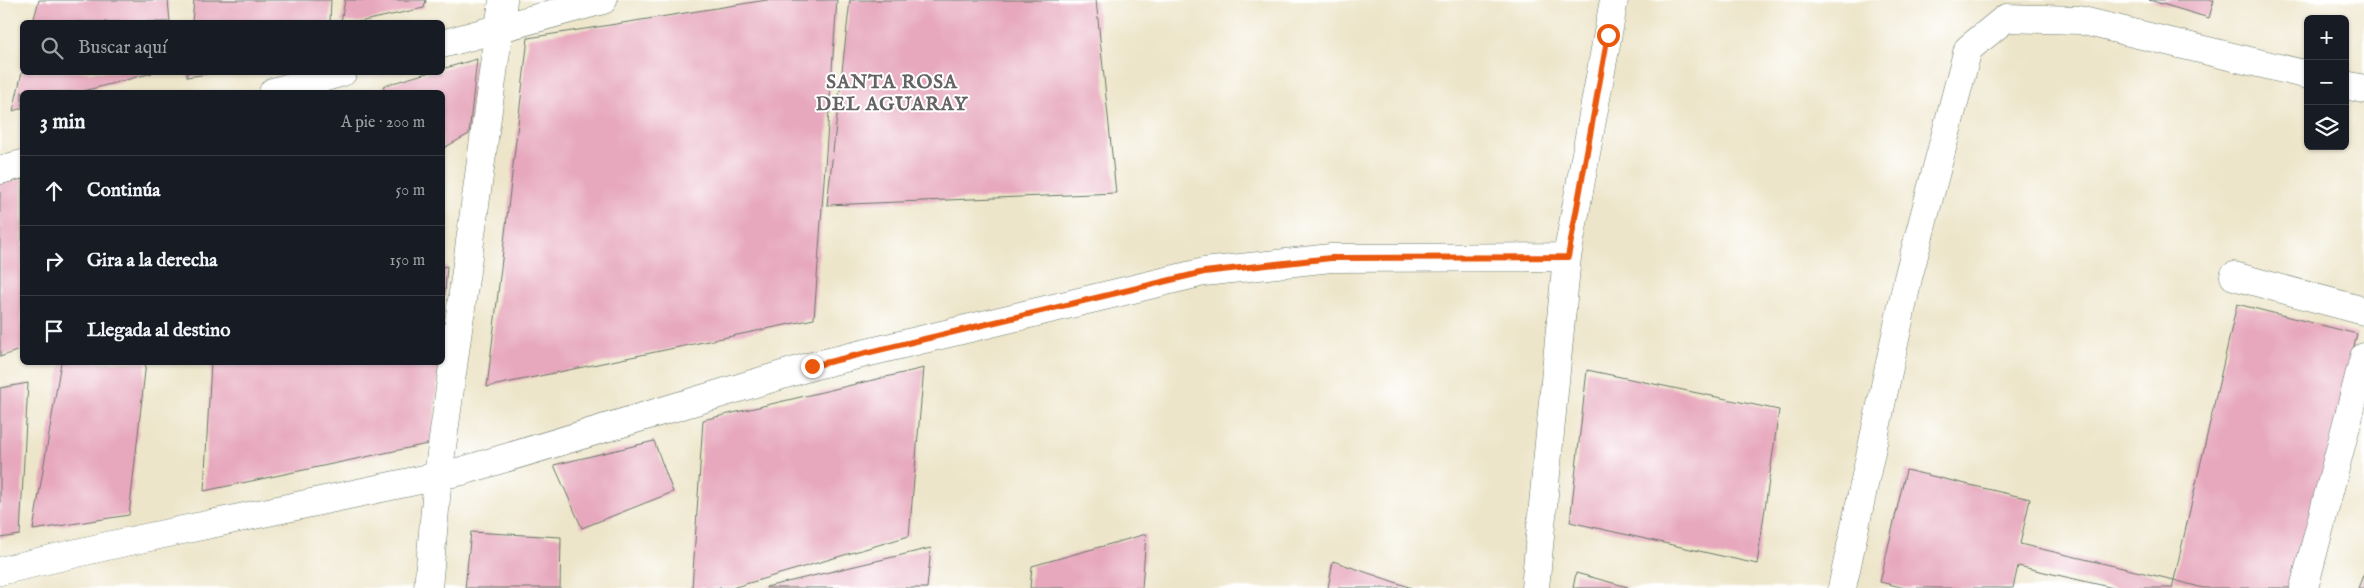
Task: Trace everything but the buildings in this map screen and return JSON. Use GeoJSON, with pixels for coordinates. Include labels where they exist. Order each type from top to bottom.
{"type":"FeatureCollection","features":[{"type":"Feature","properties":{"kind":"street"},"geometry":{"type":"LineString","coordinates":[[428,588],[438,476],[503,0]]}},
{"type":"Feature","properties":{"kind":"street"},"geometry":{"type":"LineString","coordinates":[[445,43],[603,0]]}},
{"type":"Feature","properties":{"kind":"street"},"geometry":{"type":"LineString","coordinates":[[1535,588],[1568,257],[1614,0]]}},
{"type":"Feature","properties":{"kind":"street"},"geometry":{"type":"LineString","coordinates":[[1842,588],[1908,278],[1968,49],[2006,18],[2079,20],[2304,75]]}},
{"type":"Feature","properties":{"kind":"street"},"geometry":{"type":"LineString","coordinates":[[280,90],[332,75]]}},
{"type":"Feature","properties":{"kind":"street"},"geometry":{"type":"LineString","coordinates":[[2349,85],[2364,89]]}},
{"type":"Feature","properties":{"kind":"street"},"geometry":{"type":"LineString","coordinates":[[0,170],[20,165]]}},
{"type":"Feature","properties":{"kind":"street"},"geometry":{"type":"LineString","coordinates":[[0,571],[107,546],[462,471],[812,366],[1204,272],[1331,258],[1568,257]]}},
{"type":"Feature","properties":{"kind":"street"},"geometry":{"type":"LineString","coordinates":[[2234,276],[2364,311]]}},
{"type":"Feature","properties":{"kind":"street"},"geometry":{"type":"LineString","coordinates":[[2304,588],[2364,358]]}},
{"type":"Feature","properties":{"kind":"district","name":"SANTA ROSA DEL AGUARAY"},"geometry":{"type":"Point","coordinates":[892,92]}},
{"type":"Feature","properties":{"kind":"route"},"geometry":{"type":"LineString","coordinates":[[812,366],[1204,272],[1331,258],[1568,257],[1608,35]]}}]}
